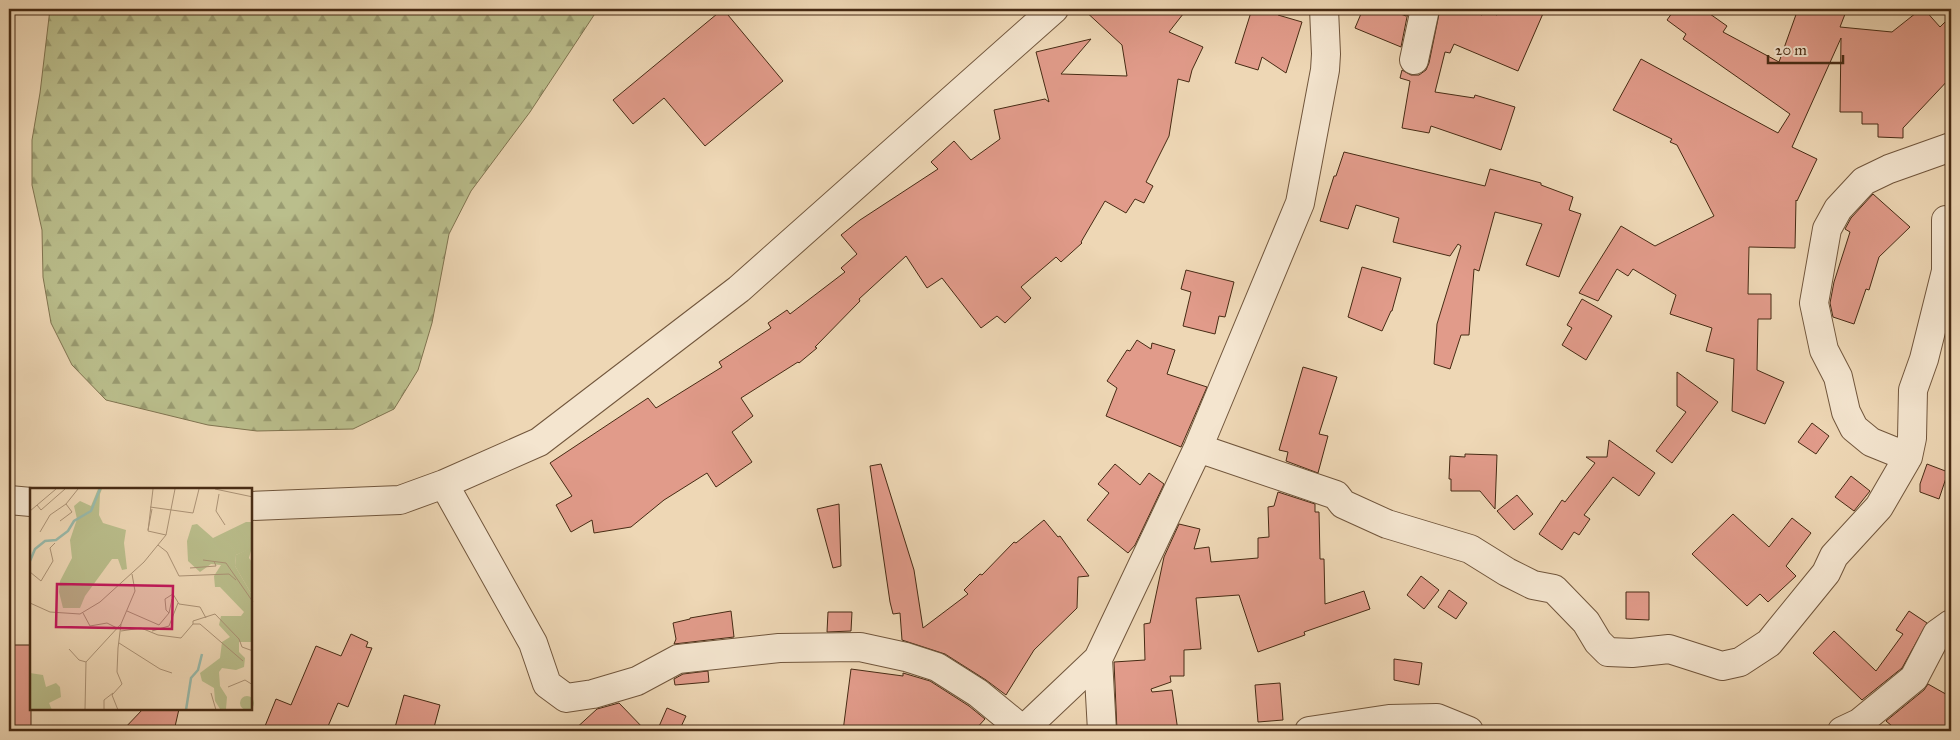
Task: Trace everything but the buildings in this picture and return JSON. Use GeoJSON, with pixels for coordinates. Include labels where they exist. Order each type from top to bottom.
{"type":"FeatureCollection","features":[{"type":"Feature","properties":{"kind":"street"},"geometry":{"type":"LineString","coordinates":[[252,506],[400,500],[444,484],[539,442],[731,294],[1054,9]]}},
{"type":"Feature","properties":{"kind":"street"},"geometry":{"type":"LineString","coordinates":[[444,484],[533,643],[547,684],[566,698],[593,694],[637,681],[678,659],[779,648],[860,647],[906,656],[936,667],[978,693],[1023,731],[1098,659],[1198,448],[1300,203],[1326,54],[1324,9]]}},
{"type":"Feature","properties":{"kind":"street"},"geometry":{"type":"LineString","coordinates":[[1414,60],[1425,9]]}},
{"type":"Feature","properties":{"kind":"street"},"geometry":{"type":"LineString","coordinates":[[1908,457],[1871,442],[1854,428],[1846,412],[1838,377],[1824,350],[1814,303],[1827,229],[1838,209],[1864,181],[1889,169],[1951,146]]}},
{"type":"Feature","properties":{"kind":"street"},"geometry":{"type":"LineString","coordinates":[[1198,448],[1336,495],[1343,504],[1387,524],[1470,549],[1507,572],[1533,585],[1554,589],[1586,622],[1598,642],[1608,652],[1632,653],[1669,649],[1722,666],[1740,662],[1769,643],[1826,573],[1834,556],[1879,507],[1908,457],[1912,438],[1913,390],[1924,359],[1946,271],[1946,220]]}},
{"type":"Feature","properties":{"kind":"street"},"geometry":{"type":"LineString","coordinates":[[9,500],[30,502]]}},
{"type":"Feature","properties":{"kind":"street"},"geometry":{"type":"LineString","coordinates":[[1842,731],[1859,723],[1914,678],[1937,634],[1951,624]]}},
{"type":"Feature","properties":{"kind":"street"},"geometry":{"type":"LineString","coordinates":[[1098,659],[1102,731]]}},
{"type":"Feature","properties":{"kind":"street"},"geometry":{"type":"LineString","coordinates":[[1308,731],[1389,719],[1437,718],[1470,731]]}},
{"type":"Feature","properties":{"kind":"green space"},"geometry":{"type":"Polygon","coordinates":[[[50,9],[598,9],[530,112],[471,191],[449,234],[432,323],[418,370],[394,409],[353,429],[257,431],[208,425],[106,400],[72,365],[51,323],[43,277],[42,230],[32,185],[32,140],[40,93],[50,9]]]}}]}
